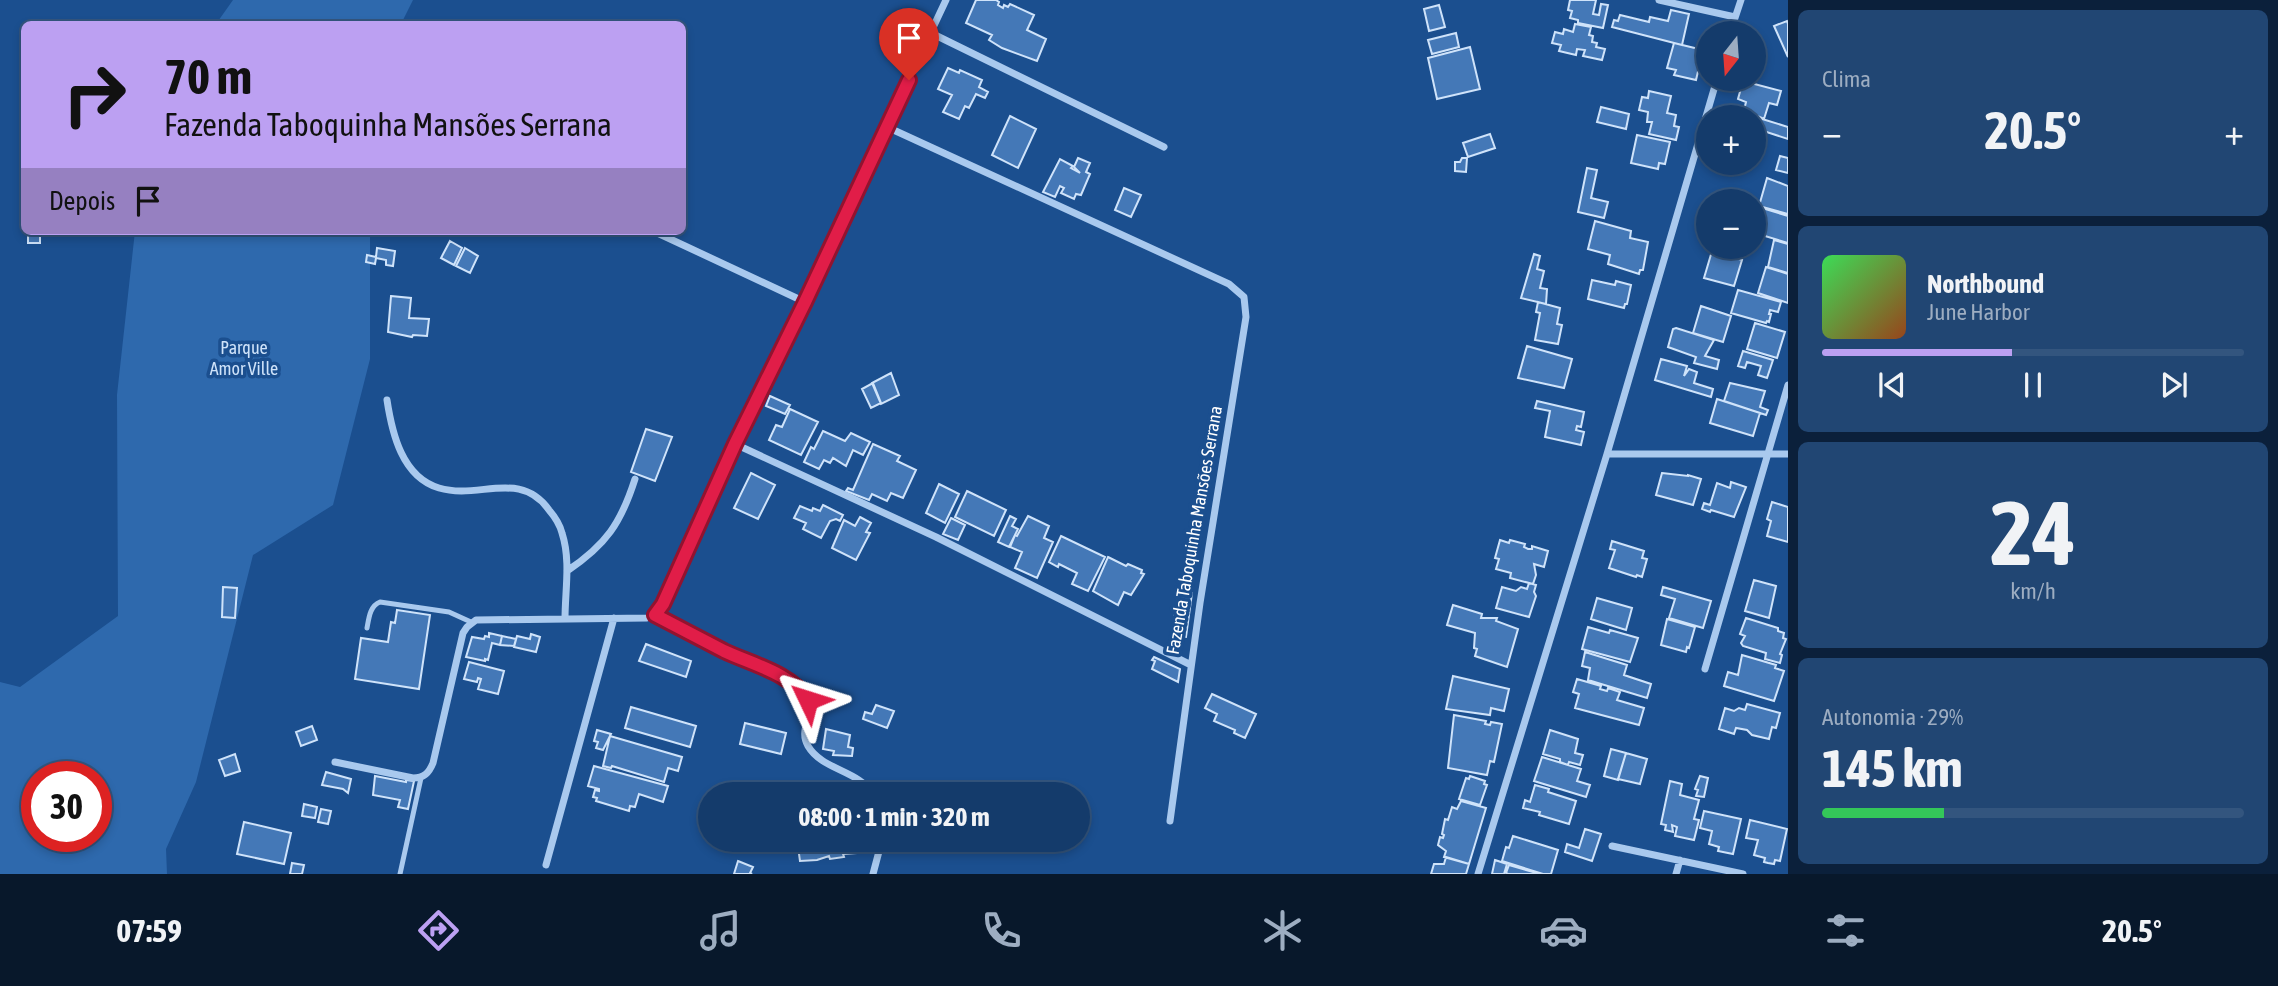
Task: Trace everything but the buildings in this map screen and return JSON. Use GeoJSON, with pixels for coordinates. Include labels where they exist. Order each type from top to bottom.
{"type":"FeatureCollection","features":[{"type":"Feature","properties":{"kind":"street"},"geometry":{"type":"LineString","coordinates":[[335,762],[421,778],[430,770],[463,634],[471,622],[485,619],[647,618],[655,615],[663,604],[735,444],[805,302],[946,0]]}},
{"type":"Feature","properties":{"kind":"street"},"geometry":{"type":"LineString","coordinates":[[1659,0],[1735,17]]}},
{"type":"Feature","properties":{"kind":"street"},"geometry":{"type":"LineString","coordinates":[[1734,21],[1741,0]]}},
{"type":"Feature","properties":{"kind":"street"},"geometry":{"type":"LineString","coordinates":[[931,33],[1164,147]]}},
{"type":"Feature","properties":{"kind":"street"},"geometry":{"type":"LineString","coordinates":[[1478,874],[1607,454],[1713,91]]}},
{"type":"Feature","properties":{"kind":"street","name":"Fazenda Taboquinha Mansões Serrana"},"geometry":{"type":"LineString","coordinates":[[735,444],[936,537],[1191,665],[1246,317],[1244,297],[1230,284],[887,127]]}},
{"type":"Feature","properties":{"kind":"street"},"geometry":{"type":"LineString","coordinates":[[662,235],[805,302]]}},
{"type":"Feature","properties":{"kind":"street"},"geometry":{"type":"LineString","coordinates":[[1705,669],[1788,385]]}},
{"type":"Feature","properties":{"kind":"street"},"geometry":{"type":"LineString","coordinates":[[387,400],[391,428],[403,457],[427,482],[438,488],[463,491],[516,488],[531,492],[541,499],[562,532],[567,571],[565,619]]}},
{"type":"Feature","properties":{"kind":"street"},"geometry":{"type":"LineString","coordinates":[[1607,454],[1788,454]]}},
{"type":"Feature","properties":{"kind":"street"},"geometry":{"type":"LineString","coordinates":[[567,571],[586,559],[604,542],[625,509],[635,479]]}},
{"type":"Feature","properties":{"kind":"street"},"geometry":{"type":"LineString","coordinates":[[655,615],[796,685],[808,700],[810,709],[805,738],[808,745],[816,755],[862,782]]}},
{"type":"Feature","properties":{"kind":"street"},"geometry":{"type":"LineString","coordinates":[[546,864],[614,618]]}},
{"type":"Feature","properties":{"kind":"street"},"geometry":{"type":"LineString","coordinates":[[1170,821],[1191,665]]}},
{"type":"Feature","properties":{"kind":"street"},"geometry":{"type":"LineString","coordinates":[[1612,846],[1743,874]]}},
{"type":"Feature","properties":{"kind":"street"},"geometry":{"type":"LineString","coordinates":[[873,874],[878,852]]}},
{"type":"Feature","properties":{"kind":"street"},"geometry":{"type":"LineString","coordinates":[[1676,874],[1680,860]]}},
{"type":"Feature","properties":{"kind":"lane"},"geometry":{"type":"LineString","coordinates":[[367,628],[371,611],[375,604],[380,602],[449,612],[471,622]]}},
{"type":"Feature","properties":{"kind":"lane"},"geometry":{"type":"LineString","coordinates":[[400,874],[421,778]]}},
{"type":"Feature","properties":{"kind":"green space"},"geometry":{"type":"Polygon","coordinates":[[[233,0],[413,0],[402,21],[218,21],[233,0]]]}},
{"type":"Feature","properties":{"kind":"green space","name":"Parque Amor Ville"},"geometry":{"type":"Polygon","coordinates":[[[135,235],[370,235],[370,359],[333,505],[253,555],[196,782],[166,849],[167,874],[0,874],[0,682],[20,687],[118,616],[117,395],[135,235]]]}},
{"type":"Feature","properties":{"kind":"route"},"geometry":{"type":"LineString","coordinates":[[808,700],[796,685],[655,615],[663,604],[735,444],[909,80]]}}]}
